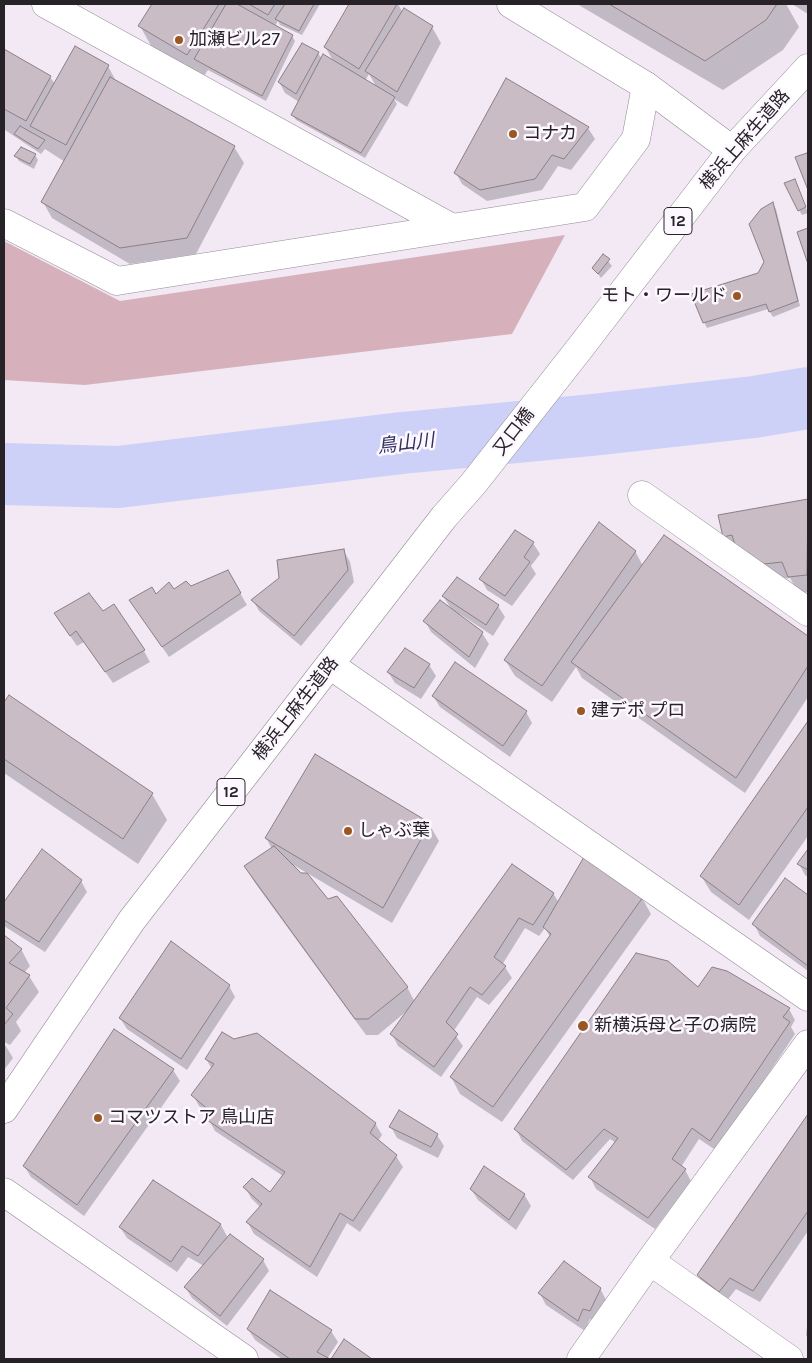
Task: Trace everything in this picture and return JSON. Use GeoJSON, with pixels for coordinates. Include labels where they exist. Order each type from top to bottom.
{"type":"FeatureCollection","features":[{"type":"Feature","properties":{"kind":"street"},"geometry":{"type":"LineString","coordinates":[[46,4],[452,228]]}},
{"type":"Feature","properties":{"kind":"street"},"geometry":{"type":"LineString","coordinates":[[511,4],[646,86],[732,150]]}},
{"type":"Feature","properties":{"kind":"street","name":"横浜上麻生道路"},"geometry":{"type":"LineString","coordinates":[[555,381],[732,150],[808,68]]}},
{"type":"Feature","properties":{"kind":"street"},"geometry":{"type":"LineString","coordinates":[[4,223],[117,281],[585,207],[636,139],[646,86]]}},
{"type":"Feature","properties":{"kind":"street","name":"又口橋"},"geometry":{"type":"LineString","coordinates":[[473,484],[555,381]]}},
{"type":"Feature","properties":{"kind":"street","name":"横浜上麻生道路"},"geometry":{"type":"LineString","coordinates":[[4,1109],[132,920],[444,517],[473,484]]}},
{"type":"Feature","properties":{"kind":"street"},"geometry":{"type":"LineString","coordinates":[[642,495],[808,612]]}},
{"type":"Feature","properties":{"kind":"street"},"geometry":{"type":"LineString","coordinates":[[330,665],[808,997]]}},
{"type":"Feature","properties":{"kind":"street"},"geometry":{"type":"LineString","coordinates":[[581,1359],[808,1044]]}},
{"type":"Feature","properties":{"kind":"street"},"geometry":{"type":"LineString","coordinates":[[4,1192],[244,1359]]}},
{"type":"Feature","properties":{"kind":"street"},"geometry":{"type":"LineString","coordinates":[[650,1261],[789,1359]]}},
{"type":"Feature","properties":{"kind":"shaded area"},"geometry":{"type":"Polygon","coordinates":[[[565,235],[512,334],[85,385],[4,380],[4,241],[120,301],[565,235]]]}},
{"type":"Feature","properties":{"kind":"building","name":"加瀬ビル27"},"geometry":{"type":"Polygon","coordinates":[[[152,4],[219,4],[187,55],[138,26],[152,4]]]}},
{"type":"Feature","properties":{"kind":"building"},"geometry":{"type":"Polygon","coordinates":[[[226,4],[237,4],[293,35],[262,96],[194,59],[226,4]]]}},
{"type":"Feature","properties":{"kind":"building"},"geometry":{"type":"Polygon","coordinates":[[[249,4],[275,4],[268,15],[249,4]]]}},
{"type":"Feature","properties":{"kind":"building"},"geometry":{"type":"Polygon","coordinates":[[[285,4],[314,4],[299,31],[275,19],[285,4]]]}},
{"type":"Feature","properties":{"kind":"building"},"geometry":{"type":"Polygon","coordinates":[[[349,4],[397,4],[359,69],[324,47],[349,4]]]}},
{"type":"Feature","properties":{"kind":"building"},"geometry":{"type":"Polygon","coordinates":[[[609,4],[777,4],[766,20],[705,61],[609,4]]]}},
{"type":"Feature","properties":{"kind":"building"},"geometry":{"type":"Polygon","coordinates":[[[404,8],[433,26],[397,92],[365,71],[404,8]]]}},
{"type":"Feature","properties":{"kind":"building"},"geometry":{"type":"Polygon","coordinates":[[[302,43],[319,52],[296,94],[278,82],[302,43]]]}},
{"type":"Feature","properties":{"kind":"building"},"geometry":{"type":"Polygon","coordinates":[[[75,46],[109,65],[66,145],[30,126],[75,46]]]}},
{"type":"Feature","properties":{"kind":"building"},"geometry":{"type":"Polygon","coordinates":[[[4,49],[51,76],[26,121],[4,109],[4,49]]]}},
{"type":"Feature","properties":{"kind":"building"},"geometry":{"type":"Polygon","coordinates":[[[323,54],[395,97],[361,153],[291,115],[323,54]]]}},
{"type":"Feature","properties":{"kind":"building"},"geometry":{"type":"Polygon","coordinates":[[[110,77],[235,146],[187,238],[120,248],[41,202],[110,77]]]}},
{"type":"Feature","properties":{"kind":"building"},"geometry":{"type":"Polygon","coordinates":[[[506,78],[589,127],[564,159],[552,155],[535,179],[480,190],[454,173],[506,78]]]}},
{"type":"Feature","properties":{"kind":"building"},"geometry":{"type":"Polygon","coordinates":[[[20,126],[45,140],[38,149],[14,134],[20,126]]]}},
{"type":"Feature","properties":{"kind":"building"},"geometry":{"type":"Polygon","coordinates":[[[21,147],[36,154],[30,164],[14,156],[21,147]]]}},
{"type":"Feature","properties":{"kind":"building"},"geometry":{"type":"Polygon","coordinates":[[[807,153],[808,156],[808,190],[795,157],[807,153]]]}},
{"type":"Feature","properties":{"kind":"building"},"geometry":{"type":"Polygon","coordinates":[[[795,179],[806,207],[798,211],[784,183],[795,179]]]}},
{"type":"Feature","properties":{"kind":"building"},"geometry":{"type":"Polygon","coordinates":[[[773,202],[798,301],[769,312],[766,304],[703,323],[691,294],[758,273],[764,262],[749,224],[761,209],[773,202]]]}},
{"type":"Feature","properties":{"kind":"building"},"geometry":{"type":"Polygon","coordinates":[[[808,228],[808,264],[797,232],[808,228]]]}},
{"type":"Feature","properties":{"kind":"building"},"geometry":{"type":"Polygon","coordinates":[[[603,254],[610,259],[598,274],[592,268],[603,254]]]}},
{"type":"Feature","properties":{"kind":"building"},"geometry":{"type":"Polygon","coordinates":[[[808,499],[807,575],[788,577],[782,562],[755,565],[751,555],[735,545],[732,535],[723,537],[718,515],[808,499]]]}},
{"type":"Feature","properties":{"kind":"building"},"geometry":{"type":"Polygon","coordinates":[[[599,522],[636,551],[542,686],[504,660],[599,522]]]}},
{"type":"Feature","properties":{"kind":"building"},"geometry":{"type":"Polygon","coordinates":[[[515,530],[534,542],[524,557],[530,562],[505,596],[479,579],[515,530]]]}},
{"type":"Feature","properties":{"kind":"building"},"geometry":{"type":"Polygon","coordinates":[[[664,535],[808,636],[808,666],[736,778],[571,662],[664,535]]]}},
{"type":"Feature","properties":{"kind":"building"},"geometry":{"type":"Polygon","coordinates":[[[344,549],[348,570],[294,636],[251,600],[279,578],[277,560],[344,549]]]}},
{"type":"Feature","properties":{"kind":"building"},"geometry":{"type":"Polygon","coordinates":[[[228,570],[241,593],[162,647],[129,600],[152,587],[156,594],[169,582],[174,589],[186,581],[191,586],[228,570]]]}},
{"type":"Feature","properties":{"kind":"building"},"geometry":{"type":"Polygon","coordinates":[[[457,577],[499,605],[486,625],[442,596],[457,577]]]}},
{"type":"Feature","properties":{"kind":"building"},"geometry":{"type":"Polygon","coordinates":[[[89,593],[103,611],[114,604],[145,650],[105,672],[76,631],[70,636],[54,613],[89,593]]]}},
{"type":"Feature","properties":{"kind":"building"},"geometry":{"type":"Polygon","coordinates":[[[440,600],[483,632],[469,657],[423,621],[440,600]]]}},
{"type":"Feature","properties":{"kind":"building"},"geometry":{"type":"Polygon","coordinates":[[[405,648],[430,664],[414,688],[387,672],[405,648]]]}},
{"type":"Feature","properties":{"kind":"building"},"geometry":{"type":"Polygon","coordinates":[[[455,662],[527,711],[503,746],[432,696],[455,662]]]}},
{"type":"Feature","properties":{"kind":"building"},"geometry":{"type":"Polygon","coordinates":[[[9,695],[153,793],[123,839],[4,759],[4,702],[9,695]]]}},
{"type":"Feature","properties":{"kind":"building"},"geometry":{"type":"Polygon","coordinates":[[[808,721],[808,807],[739,905],[700,876],[808,721]]]}},
{"type":"Feature","properties":{"kind":"building","name":"しゃぶ葉"},"geometry":{"type":"Polygon","coordinates":[[[315,754],[430,823],[383,908],[265,838],[315,754]]]}},
{"type":"Feature","properties":{"kind":"building"},"geometry":{"type":"Polygon","coordinates":[[[274,846],[301,873],[307,873],[328,899],[337,896],[408,987],[368,1019],[355,1019],[244,866],[274,846]]]}},
{"type":"Feature","properties":{"kind":"building"},"geometry":{"type":"Polygon","coordinates":[[[42,849],[82,880],[39,942],[4,920],[4,902],[42,849]]]}},
{"type":"Feature","properties":{"kind":"building"},"geometry":{"type":"Polygon","coordinates":[[[808,849],[808,870],[797,864],[808,849]]]}},
{"type":"Feature","properties":{"kind":"building"},"geometry":{"type":"Polygon","coordinates":[[[584,857],[643,897],[493,1107],[450,1077],[551,934],[543,927],[584,857]]]}},
{"type":"Feature","properties":{"kind":"building"},"geometry":{"type":"Polygon","coordinates":[[[512,864],[554,893],[533,925],[519,918],[494,957],[506,966],[482,995],[470,987],[446,1022],[458,1034],[434,1067],[390,1034],[512,864]]]}},
{"type":"Feature","properties":{"kind":"building"},"geometry":{"type":"Polygon","coordinates":[[[785,878],[808,895],[808,966],[752,924],[785,878]]]}},
{"type":"Feature","properties":{"kind":"building"},"geometry":{"type":"Polygon","coordinates":[[[4,935],[22,949],[9,963],[30,975],[6,1008],[13,1014],[4,1025],[4,935]]]}},
{"type":"Feature","properties":{"kind":"building"},"geometry":{"type":"Polygon","coordinates":[[[171,941],[230,985],[181,1059],[119,1018],[171,941]]]}},
{"type":"Feature","properties":{"kind":"building"},"geometry":{"type":"Polygon","coordinates":[[[636,953],[668,961],[698,987],[712,967],[727,971],[790,1008],[783,1017],[790,1022],[710,1141],[692,1128],[672,1159],[686,1169],[648,1218],[588,1177],[618,1138],[604,1129],[566,1170],[514,1129],[636,953]]]}},
{"type":"Feature","properties":{"kind":"building"},"geometry":{"type":"Polygon","coordinates":[[[114,1029],[174,1069],[77,1205],[23,1166],[114,1029]]]}},
{"type":"Feature","properties":{"kind":"building"},"geometry":{"type":"Polygon","coordinates":[[[222,1032],[234,1039],[257,1033],[376,1123],[370,1133],[397,1155],[353,1221],[340,1213],[310,1267],[246,1222],[262,1204],[243,1187],[252,1178],[270,1192],[285,1172],[207,1120],[210,1111],[191,1095],[214,1064],[205,1059],[222,1032]]]}},
{"type":"Feature","properties":{"kind":"building"},"geometry":{"type":"Polygon","coordinates":[[[399,1110],[438,1134],[431,1147],[389,1127],[399,1110]]]}},
{"type":"Feature","properties":{"kind":"building"},"geometry":{"type":"Polygon","coordinates":[[[808,1114],[808,1211],[753,1291],[730,1278],[719,1292],[697,1275],[808,1114]]]}},
{"type":"Feature","properties":{"kind":"building"},"geometry":{"type":"Polygon","coordinates":[[[484,1166],[525,1194],[509,1220],[470,1189],[484,1166]]]}},
{"type":"Feature","properties":{"kind":"building"},"geometry":{"type":"Polygon","coordinates":[[[153,1180],[221,1224],[198,1256],[182,1246],[171,1262],[119,1227],[153,1180]]]}},
{"type":"Feature","properties":{"kind":"building"},"geometry":{"type":"Polygon","coordinates":[[[230,1234],[264,1259],[220,1316],[184,1287],[230,1234]]]}},
{"type":"Feature","properties":{"kind":"building"},"geometry":{"type":"Polygon","coordinates":[[[564,1261],[601,1288],[590,1311],[583,1309],[578,1321],[538,1293],[564,1261]]]}},
{"type":"Feature","properties":{"kind":"building"},"geometry":{"type":"Polygon","coordinates":[[[270,1290],[332,1330],[317,1352],[330,1359],[290,1359],[247,1329],[270,1290]]]}},
{"type":"Feature","properties":{"kind":"building"},"geometry":{"type":"Polygon","coordinates":[[[344,1339],[372,1359],[331,1359],[344,1339]]]}},
{"type":"Feature","properties":{"kind":"waterway","name":"鳥山川"},"geometry":{"type":"LineString","coordinates":[[4,474],[118,477],[402,443],[754,407],[808,398]]}},
{"type":"Feature","properties":{"kind":"place","name":"加瀬ビル27"},"geometry":{"type":"Point","coordinates":[179,40]}},
{"type":"Feature","properties":{"kind":"place","name":"コナカ"},"geometry":{"type":"Point","coordinates":[513,134]}},
{"type":"Feature","properties":{"kind":"place","name":"モト・ワールド"},"geometry":{"type":"Point","coordinates":[737,296]}},
{"type":"Feature","properties":{"kind":"place","name":"建デポ プロ"},"geometry":{"type":"Point","coordinates":[581,711]}},
{"type":"Feature","properties":{"kind":"place","name":"しゃぶ葉"},"geometry":{"type":"Point","coordinates":[348,831]}},
{"type":"Feature","properties":{"kind":"place","name":"新横浜母と子の病院"},"geometry":{"type":"Point","coordinates":[583,1026]}},
{"type":"Feature","properties":{"kind":"place","name":"コマツストア 鳥山店"},"geometry":{"type":"Point","coordinates":[98,1118]}}]}
